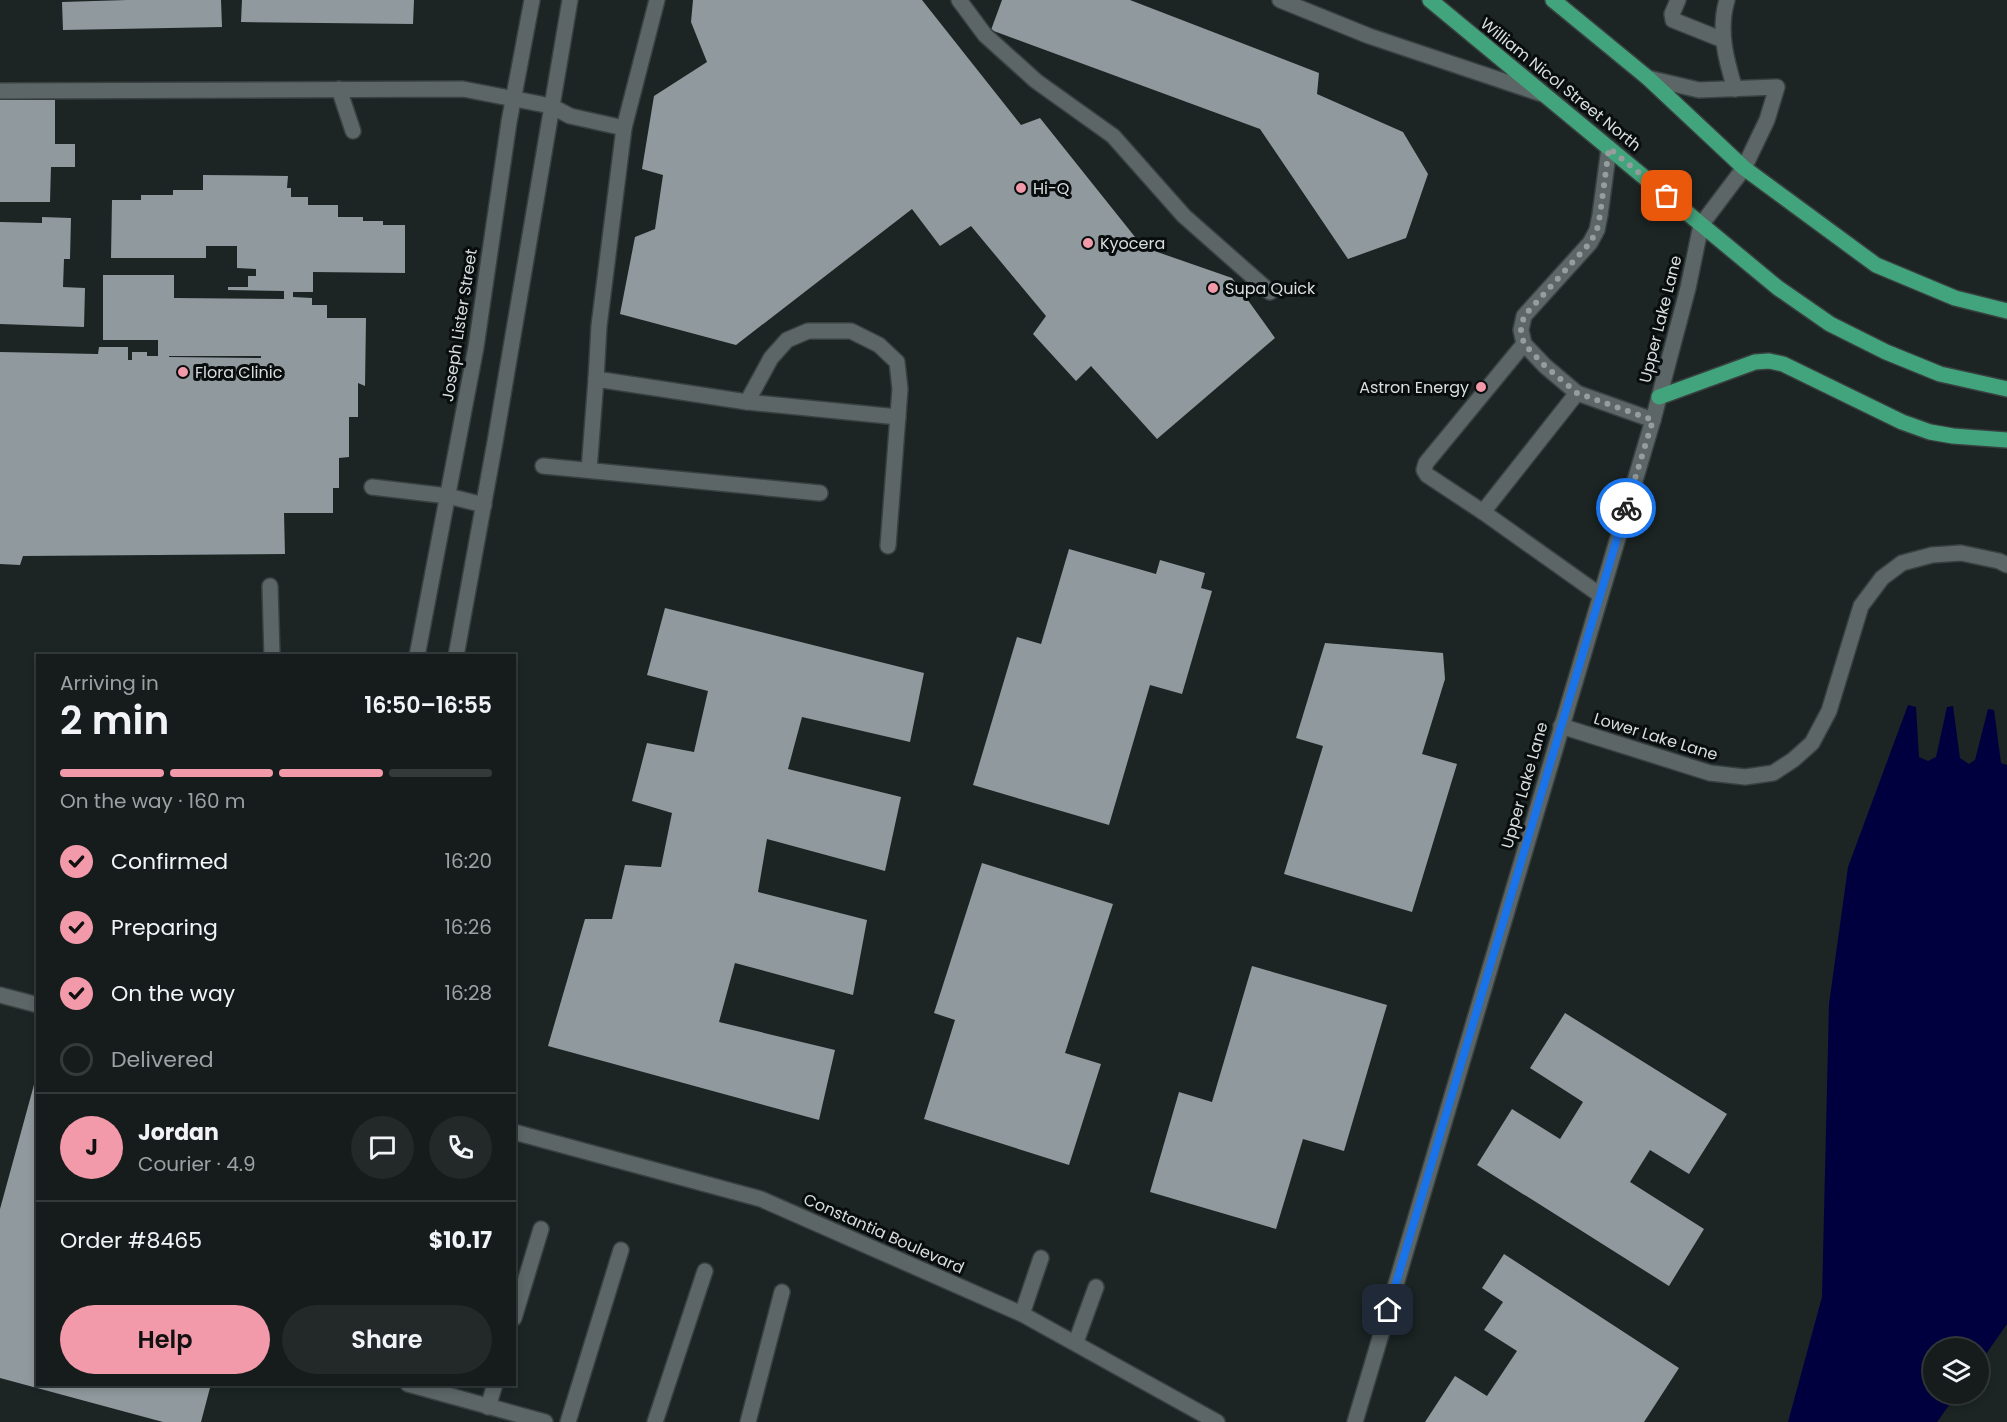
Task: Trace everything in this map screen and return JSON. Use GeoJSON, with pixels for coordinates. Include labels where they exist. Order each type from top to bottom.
{"type":"FeatureCollection","features":[{"type":"Feature","properties":{"kind":"main road","name":"William Nicol Street North"},"geometry":{"type":"LineString","coordinates":[[1430,0],[1778,288],[1830,324],[1886,352],[1940,374],[2007,389]]}},
{"type":"Feature","properties":{"kind":"main road"},"geometry":{"type":"LineString","coordinates":[[1553,0],[1648,78],[1744,168],[1876,265],[1955,298],[2007,311]]}},
{"type":"Feature","properties":{"kind":"main road"},"geometry":{"type":"LineString","coordinates":[[1659,397],[1740,366],[1769,361],[1783,364],[1902,422],[1930,432],[2007,440]]}},
{"type":"Feature","properties":{"kind":"street","name":"Joseph Lister Street"},"geometry":{"type":"LineString","coordinates":[[417,654],[476,347],[514,98],[532,0]]}},
{"type":"Feature","properties":{"kind":"street"},"geometry":{"type":"LineString","coordinates":[[456,654],[570,0]]}},
{"type":"Feature","properties":{"kind":"street"},"geometry":{"type":"LineString","coordinates":[[589,470],[599,326],[624,128],[657,0]]}},
{"type":"Feature","properties":{"kind":"street"},"geometry":{"type":"LineString","coordinates":[[959,0],[985,35],[1036,81],[1113,136],[1184,216],[1270,292]]}},
{"type":"Feature","properties":{"kind":"street"},"geometry":{"type":"LineString","coordinates":[[1280,0],[1369,36],[1542,94]]}},
{"type":"Feature","properties":{"kind":"street"},"geometry":{"type":"LineString","coordinates":[[1677,0],[1672,14],[1673,20],[1723,40]]}},
{"type":"Feature","properties":{"kind":"street"},"geometry":{"type":"LineString","coordinates":[[1648,78],[1699,90],[1735,89],[1727,64],[1723,40],[1723,20],[1727,0]]}},
{"type":"Feature","properties":{"kind":"street","name":"Upper Lake Lane"},"geometry":{"type":"LineString","coordinates":[[1355,1422],[1653,420],[1688,288],[1701,225],[1744,168],[1767,120],[1777,87],[1735,89]]}},
{"type":"Feature","properties":{"kind":"street"},"geometry":{"type":"LineString","coordinates":[[339,89],[353,131]]}},
{"type":"Feature","properties":{"kind":"street"},"geometry":{"type":"LineString","coordinates":[[0,91],[463,89],[551,106],[570,116],[624,128]]}},
{"type":"Feature","properties":{"kind":"street"},"geometry":{"type":"LineString","coordinates":[[1609,148],[1597,230],[1590,243],[1524,316],[1521,330],[1524,344],[1545,366],[1577,393],[1653,420]]}},
{"type":"Feature","properties":{"kind":"street"},"geometry":{"type":"LineString","coordinates":[[747,402],[771,358],[787,340],[808,331],[850,331],[879,345],[897,362],[900,388],[888,546]]}},
{"type":"Feature","properties":{"kind":"street"},"geometry":{"type":"LineString","coordinates":[[1524,344],[1424,466],[1427,475],[1484,512],[1600,596]]}},
{"type":"Feature","properties":{"kind":"street"},"geometry":{"type":"LineString","coordinates":[[596,380],[747,402],[898,417]]}},
{"type":"Feature","properties":{"kind":"street"},"geometry":{"type":"LineString","coordinates":[[1484,512],[1577,393]]}},
{"type":"Feature","properties":{"kind":"street"},"geometry":{"type":"LineString","coordinates":[[543,466],[820,493]]}},
{"type":"Feature","properties":{"kind":"street"},"geometry":{"type":"LineString","coordinates":[[372,487],[448,496],[484,505]]}},
{"type":"Feature","properties":{"kind":"street","name":"Lower Lake Lane"},"geometry":{"type":"LineString","coordinates":[[1561,726],[1710,773],[1745,777],[1773,773],[1793,760],[1812,743],[1829,711],[1861,606],[1881,578],[1902,562],[1932,555],[1961,553],[1999,561],[2007,565]]}},
{"type":"Feature","properties":{"kind":"street"},"geometry":{"type":"LineString","coordinates":[[270,586],[272,654]]}},
{"type":"Feature","properties":{"kind":"street"},"geometry":{"type":"LineString","coordinates":[[0,995],[36,1004]]}},
{"type":"Feature","properties":{"kind":"street","name":"Constantia Boulevard"},"geometry":{"type":"LineString","coordinates":[[516,1133],[761,1199],[1023,1314],[1217,1422]]}},
{"type":"Feature","properties":{"kind":"street"},"geometry":{"type":"LineString","coordinates":[[516,1311],[540,1229]]}},
{"type":"Feature","properties":{"kind":"street"},"geometry":{"type":"LineString","coordinates":[[568,1422],[621,1250]]}},
{"type":"Feature","properties":{"kind":"street"},"geometry":{"type":"LineString","coordinates":[[1023,1314],[1041,1258]]}},
{"type":"Feature","properties":{"kind":"street"},"geometry":{"type":"LineString","coordinates":[[655,1422],[705,1271]]}},
{"type":"Feature","properties":{"kind":"street"},"geometry":{"type":"LineString","coordinates":[[1076,1342],[1096,1287]]}},
{"type":"Feature","properties":{"kind":"street"},"geometry":{"type":"LineString","coordinates":[[748,1422],[782,1292]]}},
{"type":"Feature","properties":{"kind":"street"},"geometry":{"type":"LineString","coordinates":[[415,1386],[545,1422]]}},
{"type":"Feature","properties":{"kind":"street"},"geometry":{"type":"LineString","coordinates":[[488,1407],[494,1386]]}},
{"type":"Feature","properties":{"kind":"shaded area"},"geometry":{"type":"Polygon","coordinates":[[[1908,705],[1916,707],[1919,757],[1928,761],[1936,757],[1947,707],[1953,706],[1960,758],[1969,764],[1975,760],[1988,709],[1994,710],[2001,763],[2007,765],[2007,1324],[1989,1350],[1989,1338],[1923,1338],[1923,1404],[1950,1404],[1937,1422],[1788,1422],[1822,1297],[1829,1004],[1848,867],[1908,705]]]}},
{"type":"Feature","properties":{"kind":"building"},"geometry":{"type":"Polygon","coordinates":[[[221,0],[222,27],[63,30],[62,2],[221,0]]]}},
{"type":"Feature","properties":{"kind":"building"},"geometry":{"type":"Polygon","coordinates":[[[242,0],[414,0],[413,24],[241,22],[242,0]]]}},
{"type":"Feature","properties":{"kind":"building"},"geometry":{"type":"Polygon","coordinates":[[[693,0],[922,0],[1021,125],[1040,118],[1143,247],[1232,278],[1275,338],[1157,439],[1091,366],[1076,381],[1033,334],[1046,316],[971,226],[940,246],[912,209],[736,345],[620,314],[635,237],[655,229],[663,175],[642,169],[654,96],[707,62],[691,22],[693,0]]]}},
{"type":"Feature","properties":{"kind":"building"},"geometry":{"type":"Polygon","coordinates":[[[1002,0],[1130,0],[1319,73],[1317,94],[1403,132],[1428,174],[1406,238],[1348,259],[1260,129],[991,30],[1002,0]]]}},
{"type":"Feature","properties":{"kind":"building"},"geometry":{"type":"Polygon","coordinates":[[[0,100],[55,100],[55,144],[75,144],[75,167],[51,167],[50,202],[0,202],[0,100]]]}},
{"type":"Feature","properties":{"kind":"building","name":"Flora Clinic"},"geometry":{"type":"Polygon","coordinates":[[[203,175],[288,176],[287,188],[291,188],[291,197],[308,197],[308,205],[338,205],[338,217],[363,217],[363,221],[383,221],[383,225],[405,225],[405,273],[313,272],[313,292],[293,292],[293,297],[312,298],[312,305],[327,305],[327,318],[366,318],[365,386],[358,383],[358,417],[349,417],[349,457],[339,458],[339,488],[333,488],[333,513],[284,513],[285,554],[23,556],[20,565],[0,564],[0,352],[98,354],[99,347],[128,347],[128,360],[132,360],[132,352],[147,352],[147,356],[158,356],[158,340],[103,340],[103,275],[174,275],[174,298],[284,299],[284,291],[228,290],[228,287],[248,287],[248,276],[256,276],[256,269],[237,268],[237,246],[206,246],[206,258],[111,258],[112,200],[141,200],[141,195],[173,195],[173,190],[203,190],[203,175]],[[169,356],[169,357],[261,358],[261,356],[169,356]]]}},
{"type":"Feature","properties":{"kind":"building"},"geometry":{"type":"Polygon","coordinates":[[[42,217],[71,218],[70,259],[64,259],[63,287],[85,288],[84,327],[0,324],[0,222],[42,223],[42,217]]]}},
{"type":"Feature","properties":{"kind":"building"},"geometry":{"type":"Polygon","coordinates":[[[1069,549],[1156,574],[1160,560],[1205,573],[1201,588],[1212,591],[1182,694],[1150,685],[1109,825],[973,785],[1017,637],[1041,644],[1069,549]]]}},
{"type":"Feature","properties":{"kind":"building"},"geometry":{"type":"Polygon","coordinates":[[[665,608],[924,673],[910,742],[802,717],[788,769],[901,797],[885,871],[767,839],[758,892],[867,920],[853,995],[735,963],[719,1022],[835,1050],[819,1120],[548,1046],[585,919],[612,919],[625,865],[661,867],[672,813],[632,801],[647,743],[694,752],[708,691],[647,675],[665,608]]]}},
{"type":"Feature","properties":{"kind":"building"},"geometry":{"type":"Polygon","coordinates":[[[1325,643],[1443,653],[1445,679],[1422,754],[1457,764],[1412,912],[1284,874],[1323,746],[1296,738],[1325,643]]]}},
{"type":"Feature","properties":{"kind":"building"},"geometry":{"type":"Polygon","coordinates":[[[982,863],[1113,904],[1065,1053],[1101,1064],[1069,1165],[924,1119],[955,1020],[934,1013],[982,863]]]}},
{"type":"Feature","properties":{"kind":"building"},"geometry":{"type":"Polygon","coordinates":[[[1252,966],[1387,1005],[1344,1151],[1303,1139],[1276,1229],[1150,1192],[1179,1092],[1212,1102],[1252,966]]]}},
{"type":"Feature","properties":{"kind":"building"},"geometry":{"type":"Polygon","coordinates":[[[1565,1013],[1727,1114],[1689,1174],[1650,1150],[1630,1182],[1704,1229],[1669,1286],[1477,1165],[1512,1109],[1560,1139],[1583,1102],[1530,1068],[1565,1013]]]}},
{"type":"Feature","properties":{"kind":"building"},"geometry":{"type":"Polygon","coordinates":[[[35,1081],[36,1386],[210,1386],[201,1422],[163,1422],[0,1378],[0,1209],[35,1081]]]}},
{"type":"Feature","properties":{"kind":"building"},"geometry":{"type":"Polygon","coordinates":[[[1504,1254],[1679,1368],[1644,1422],[1425,1422],[1455,1376],[1487,1396],[1517,1351],[1484,1330],[1503,1302],[1482,1288],[1504,1254]]]}},
{"type":"Feature","properties":{"kind":"way so far"},"geometry":{"type":"LineString","coordinates":[[1626,508],[1653,420],[1577,393],[1545,366],[1524,344],[1521,330],[1524,316],[1590,243],[1597,230],[1609,148],[1667,196]]}},
{"type":"Feature","properties":{"kind":"place","name":"Hi-Q"},"geometry":{"type":"Point","coordinates":[1021,188]}},
{"type":"Feature","properties":{"kind":"place","name":"Kyocera"},"geometry":{"type":"Point","coordinates":[1088,243]}},
{"type":"Feature","properties":{"kind":"place","name":"Supa Quick"},"geometry":{"type":"Point","coordinates":[1213,288]}},
{"type":"Feature","properties":{"kind":"place","name":"Flora Clinic"},"geometry":{"type":"Point","coordinates":[183,372]}},
{"type":"Feature","properties":{"kind":"place","name":"Astron Energy"},"geometry":{"type":"Point","coordinates":[1481,387]}},
{"type":"Feature","properties":{"kind":"route"},"geometry":{"type":"LineString","coordinates":[[1388,1310],[1626,508]]}}]}
